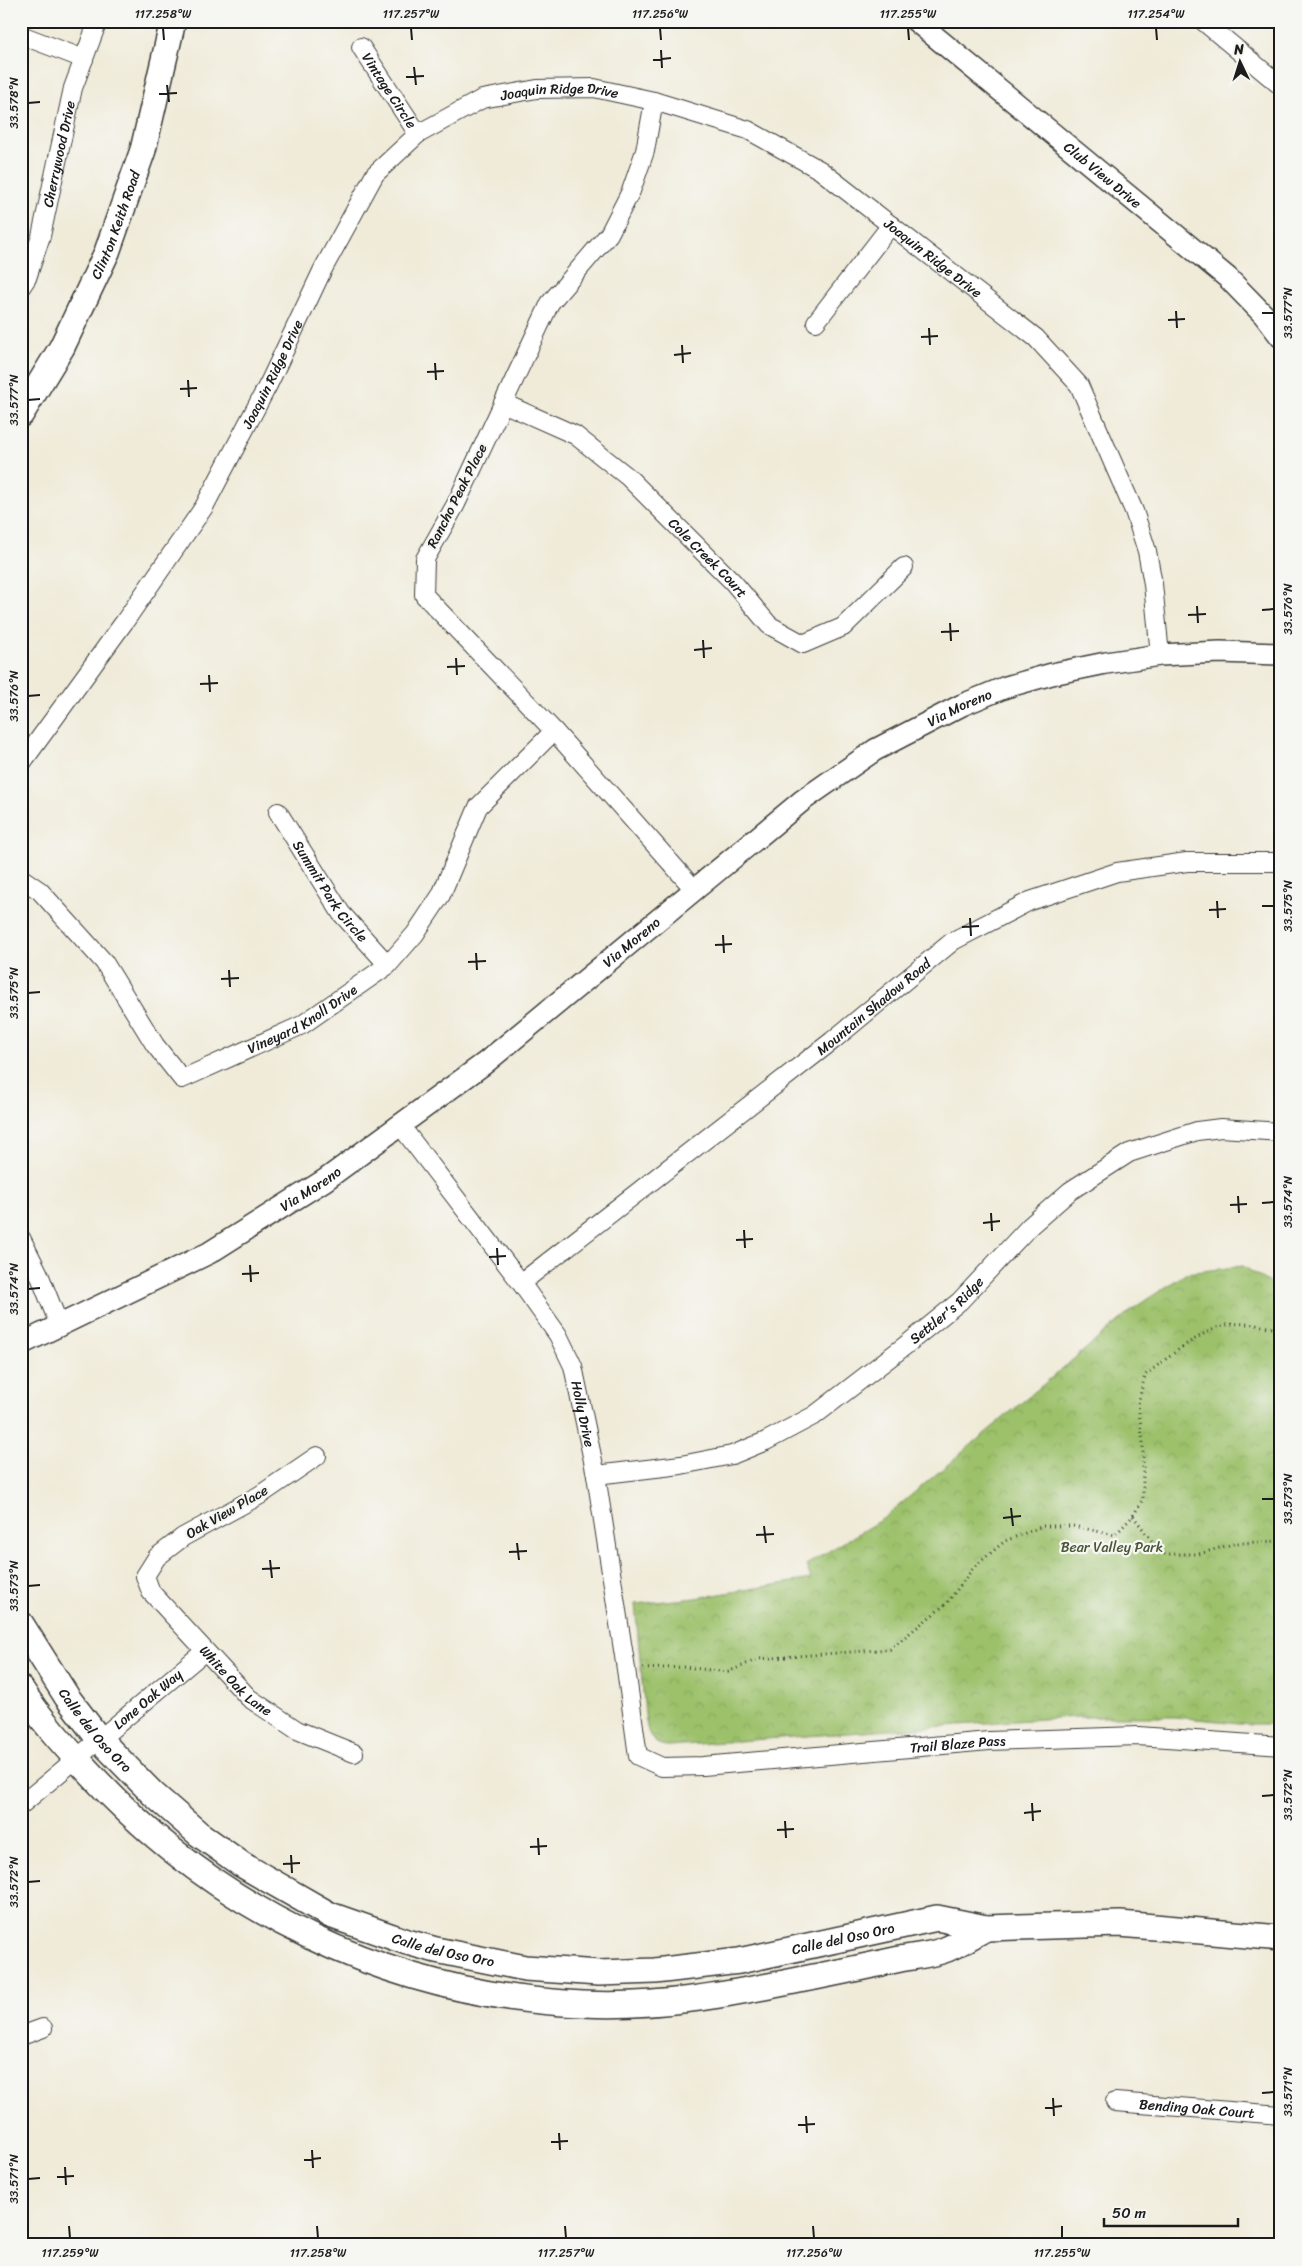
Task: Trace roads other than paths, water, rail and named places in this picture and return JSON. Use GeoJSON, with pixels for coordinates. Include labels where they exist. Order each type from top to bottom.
{"type":"FeatureCollection","features":[{"type":"Feature","properties":{"kind":"main road","name":"Clinton Keith Road"},"geometry":{"type":"LineString","coordinates":[[21,414],[62,347],[107,252],[143,150],[173,21]]}},
{"type":"Feature","properties":{"kind":"main road","name":"Calle del Oso Oro"},"geometry":{"type":"LineString","coordinates":[[21,1624],[67,1697],[99,1739],[153,1794],[199,1834],[241,1864],[330,1914],[407,1942],[436,1950],[525,1968],[599,1972],[655,1971],[739,1961],[937,1918],[986,1928],[1120,1924],[1281,1938]]}},
{"type":"Feature","properties":{"kind":"main road","name":"Calle del Oso Oro"},"geometry":{"type":"LineString","coordinates":[[21,1689],[45,1723],[127,1812],[159,1841],[206,1877],[256,1908],[350,1955],[426,1981],[476,1992],[584,2004],[638,2004],[714,1997],[945,1950],[986,1928]]}},
{"type":"Feature","properties":{"kind":"main road"},"geometry":{"type":"LineString","coordinates":[[426,1981],[436,1950]]}},
{"type":"Feature","properties":{"kind":"street","name":"Cherrywood Drive"},"geometry":{"type":"LineString","coordinates":[[23,280],[41,236],[73,88],[98,21]]}},
{"type":"Feature","properties":{"kind":"street","name":"Club View Drive"},"geometry":{"type":"LineString","coordinates":[[916,21],[1228,278],[1264,315],[1281,337]]}},
{"type":"Feature","properties":{"kind":"street"},"geometry":{"type":"LineString","coordinates":[[1203,21],[1281,86]]}},
{"type":"Feature","properties":{"kind":"street"},"geometry":{"type":"LineString","coordinates":[[21,35],[84,59]]}},
{"type":"Feature","properties":{"kind":"street","name":"Vintage Circle"},"geometry":{"type":"LineString","coordinates":[[361,47],[418,134]]}},
{"type":"Feature","properties":{"kind":"street","name":"Joaquin Ridge Drive"},"geometry":{"type":"LineString","coordinates":[[21,764],[125,621],[204,507],[269,383],[323,269],[375,174],[418,134],[482,99],[537,89],[594,88],[654,101],[748,130],[820,170],[1036,338],[1079,385],[1134,511],[1147,551],[1153,584],[1160,655]]}},
{"type":"Feature","properties":{"kind":"street","name":"Rancho Peak Place"},"geometry":{"type":"LineString","coordinates":[[654,101],[645,151],[631,191],[609,234],[550,303],[456,504],[425,559],[424,595],[554,731],[694,889]]}},
{"type":"Feature","properties":{"kind":"street"},"geometry":{"type":"LineString","coordinates":[[816,322],[891,225]]}},
{"type":"Feature","properties":{"kind":"street","name":"Cole Creek Court"},"geometry":{"type":"LineString","coordinates":[[503,403],[576,435],[628,477],[734,582],[769,625],[803,644],[843,627],[904,567]]}},
{"type":"Feature","properties":{"kind":"street","name":"Via Moreno"},"geometry":{"type":"LineString","coordinates":[[21,1344],[60,1327],[209,1253],[324,1180],[441,1097],[500,1051],[803,800],[875,750],[917,727],[962,705],[1006,687],[1052,674],[1106,663],[1160,655],[1220,652],[1281,654]]}},
{"type":"Feature","properties":{"kind":"street","name":"Vineyard Knoll Drive"},"geometry":{"type":"LineString","coordinates":[[21,878],[40,891],[104,962],[155,1045],[182,1079],[302,1025],[388,965],[415,934],[441,894],[478,807],[554,731]]}},
{"type":"Feature","properties":{"kind":"street","name":"Summit Park Circle"},"geometry":{"type":"LineString","coordinates":[[278,812],[341,913],[388,965]]}},
{"type":"Feature","properties":{"kind":"street","name":"Mountain Shadow Road"},"geometry":{"type":"LineString","coordinates":[[521,1283],[824,1047],[953,941],[1030,901],[1117,872],[1187,862],[1281,862]]}},
{"type":"Feature","properties":{"kind":"street","name":"Holly Drive"},"geometry":{"type":"LineString","coordinates":[[400,1125],[521,1283],[558,1335],[573,1366],[596,1475],[638,1756]]}},
{"type":"Feature","properties":{"kind":"street","name":"Settler's Ridge"},"geometry":{"type":"LineString","coordinates":[[596,1475],[681,1465],[732,1455],[766,1441],[814,1415],[960,1301],[1030,1226],[1070,1191],[1129,1153],[1196,1131],[1221,1128],[1281,1132]]}},
{"type":"Feature","properties":{"kind":"street"},"geometry":{"type":"LineString","coordinates":[[21,1238],[39,1274],[60,1327]]}},
{"type":"Feature","properties":{"kind":"street","name":"Oak View Place"},"geometry":{"type":"LineString","coordinates":[[145,1576],[157,1557],[184,1537],[260,1494],[317,1456]]}},
{"type":"Feature","properties":{"kind":"street","name":"White Oak Lane"},"geometry":{"type":"LineString","coordinates":[[145,1576],[151,1592],[249,1698],[297,1730],[354,1753]]}},
{"type":"Feature","properties":{"kind":"street","name":"Lone Oak Way"},"geometry":{"type":"LineString","coordinates":[[21,1805],[205,1650]]}},
{"type":"Feature","properties":{"kind":"street","name":"Trail Blaze Pass"},"geometry":{"type":"LineString","coordinates":[[638,1756],[662,1767],[703,1766],[989,1741],[1138,1736],[1281,1746]]}},
{"type":"Feature","properties":{"kind":"street"},"geometry":{"type":"LineString","coordinates":[[21,2036],[42,2028]]}},
{"type":"Feature","properties":{"kind":"street","name":"Bending Oak Court"},"geometry":{"type":"LineString","coordinates":[[1115,2102],[1281,2115]]}},
{"type":"Feature","properties":{"kind":"park label","name":"Bear Valley Park"},"geometry":{"type":"Point","coordinates":[1112,1547]}}]}
